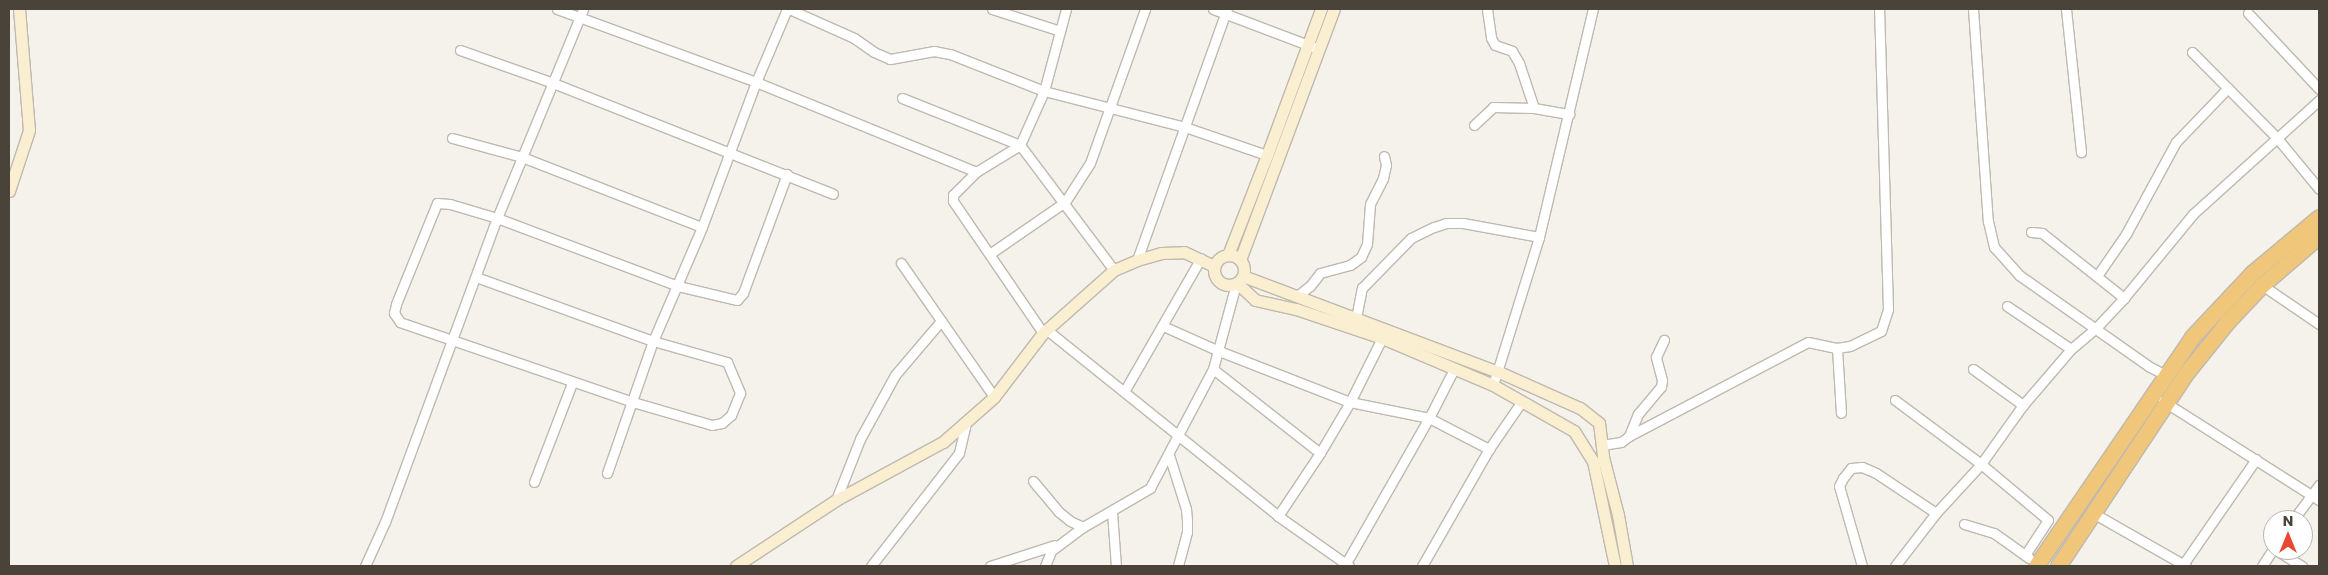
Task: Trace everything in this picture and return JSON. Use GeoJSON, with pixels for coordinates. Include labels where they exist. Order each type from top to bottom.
{"type":"FeatureCollection","features":[{"type":"Feature","properties":{"kind":"highway"},"geometry":{"type":"LineString","coordinates":[[2033,562],[2192,337],[2252,273],[2319,217]]}},
{"type":"Feature","properties":{"kind":"highway"},"geometry":{"type":"LineString","coordinates":[[2058,566],[2180,383],[2228,321],[2262,285],[2319,236]]}},
{"type":"Feature","properties":{"kind":"main road"},"geometry":{"type":"LineString","coordinates":[[9,191],[29,130],[19,9]]}},
{"type":"Feature","properties":{"kind":"main road"},"geometry":{"type":"LineString","coordinates":[[1240,260],[1314,47],[1321,9]]}},
{"type":"Feature","properties":{"kind":"main road"},"geometry":{"type":"LineString","coordinates":[[1228,255],[1314,47],[1334,9]]}},
{"type":"Feature","properties":{"kind":"main road"},"geometry":{"type":"LineString","coordinates":[[736,566],[836,500],[943,442],[994,397],[1045,331],[1114,270],[1137,260],[1161,253],[1184,252],[1201,258],[1214,266]]}},
{"type":"Feature","properties":{"kind":"main road"},"geometry":{"type":"LineString","coordinates":[[1239,281],[1243,266],[1240,260],[1228,255],[1219,258],[1214,266],[1214,276],[1221,283],[1226,285],[1239,281],[1296,296],[1499,372],[1580,408],[1599,423],[1603,457],[1618,515],[1627,566]]}},
{"type":"Feature","properties":{"kind":"main road"},"geometry":{"type":"LineString","coordinates":[[1239,281],[1255,300],[1296,309],[1382,338],[1494,386],[1574,431],[1586,447],[1593,461],[1614,562]]}},
{"type":"Feature","properties":{"kind":"street"},"geometry":{"type":"LineString","coordinates":[[557,9],[581,13],[976,172]]}},
{"type":"Feature","properties":{"kind":"street"},"geometry":{"type":"LineString","coordinates":[[607,473],[653,342],[702,227],[756,82],[788,9],[854,38],[874,52],[890,59],[916,52],[934,51],[950,54],[1044,90],[1185,127],[1268,155]]}},
{"type":"Feature","properties":{"kind":"street"},"geometry":{"type":"LineString","coordinates":[[992,9],[1060,31]]}},
{"type":"Feature","properties":{"kind":"street"},"geometry":{"type":"LineString","coordinates":[[1066,9],[1044,90],[1020,145],[976,172],[955,191],[953,201],[1045,331],[1125,390],[1178,436],[1278,516],[1347,566],[1454,369]]}},
{"type":"Feature","properties":{"kind":"street"},"geometry":{"type":"LineString","coordinates":[[990,253],[1065,202],[1090,163],[1145,9]]}},
{"type":"Feature","properties":{"kind":"street"},"geometry":{"type":"LineString","coordinates":[[1213,9],[1226,11],[1314,47]]}},
{"type":"Feature","properties":{"kind":"street"},"geometry":{"type":"LineString","coordinates":[[1487,9],[1491,38],[1495,45],[1512,50],[1519,63],[1534,108]]}},
{"type":"Feature","properties":{"kind":"street"},"geometry":{"type":"LineString","coordinates":[[1494,386],[1539,237],[1593,9]]}},
{"type":"Feature","properties":{"kind":"street"},"geometry":{"type":"LineString","coordinates":[[1602,445],[1621,442],[1629,436],[1808,342],[1838,348],[1850,346],[1881,331],[1888,309],[1879,9]]}},
{"type":"Feature","properties":{"kind":"street"},"geometry":{"type":"LineString","coordinates":[[1974,9],[1988,222],[1994,247],[2019,275],[2095,329],[2166,376],[2180,383]]}},
{"type":"Feature","properties":{"kind":"street"},"geometry":{"type":"LineString","coordinates":[[2066,9],[2081,152]]}},
{"type":"Feature","properties":{"kind":"street"},"geometry":{"type":"LineString","coordinates":[[1137,260],[1226,11]]}},
{"type":"Feature","properties":{"kind":"street"},"geometry":{"type":"LineString","coordinates":[[366,566],[398,487],[451,338],[476,277],[497,218],[581,13]]}},
{"type":"Feature","properties":{"kind":"street"},"geometry":{"type":"LineString","coordinates":[[2248,14],[2319,90]]}},
{"type":"Feature","properties":{"kind":"street"},"geometry":{"type":"LineString","coordinates":[[460,50],[553,84],[729,154],[787,174],[833,194]]}},
{"type":"Feature","properties":{"kind":"street"},"geometry":{"type":"LineString","coordinates":[[2192,52],[2277,138],[2319,189]]}},
{"type":"Feature","properties":{"kind":"street"},"geometry":{"type":"LineString","coordinates":[[2096,276],[2126,234],[2176,142],[2228,88]]}},
{"type":"Feature","properties":{"kind":"street"},"geometry":{"type":"LineString","coordinates":[[902,98],[1020,145],[1065,202],[1114,270]]}},
{"type":"Feature","properties":{"kind":"street"},"geometry":{"type":"LineString","coordinates":[[1895,566],[1936,513],[1981,464],[2023,405],[2071,349],[2095,329],[2124,298],[2194,214],[2319,100]]}},
{"type":"Feature","properties":{"kind":"street"},"geometry":{"type":"LineString","coordinates":[[1474,125],[1493,107],[1534,108],[1569,114]]}},
{"type":"Feature","properties":{"kind":"street"},"geometry":{"type":"LineString","coordinates":[[452,138],[522,157],[702,227]]}},
{"type":"Feature","properties":{"kind":"street"},"geometry":{"type":"LineString","coordinates":[[1296,296],[1310,286],[1320,273],[1350,265],[1360,257],[1366,244],[1370,204],[1383,178],[1386,165],[1384,156]]}},
{"type":"Feature","properties":{"kind":"street"},"geometry":{"type":"LineString","coordinates":[[476,277],[653,342],[727,362],[740,393],[731,415],[722,423],[712,425],[572,383],[451,338],[400,322],[394,313],[396,304],[437,203],[450,204],[497,218],[678,286],[737,300],[743,293],[787,174]]}},
{"type":"Feature","properties":{"kind":"street"},"geometry":{"type":"LineString","coordinates":[[1356,318],[1362,288],[1411,238],[1434,227],[1446,223],[1463,223],[1539,237]]}},
{"type":"Feature","properties":{"kind":"street"},"geometry":{"type":"LineString","coordinates":[[2030,232],[2042,233],[2124,298]]}},
{"type":"Feature","properties":{"kind":"street"},"geometry":{"type":"LineString","coordinates":[[1125,390],[1201,258]]}},
{"type":"Feature","properties":{"kind":"street"},"geometry":{"type":"LineString","coordinates":[[901,263],[994,397]]}},
{"type":"Feature","properties":{"kind":"street"},"geometry":{"type":"LineString","coordinates":[[1045,566],[1051,551],[1083,528],[1150,488],[1213,369],[1239,281]]}},
{"type":"Feature","properties":{"kind":"street"},"geometry":{"type":"LineString","coordinates":[[2262,285],[2319,324]]}},
{"type":"Feature","properties":{"kind":"street"},"geometry":{"type":"LineString","coordinates":[[2007,306],[2071,349]]}},
{"type":"Feature","properties":{"kind":"street"},"geometry":{"type":"LineString","coordinates":[[836,500],[860,439],[895,375],[942,321]]}},
{"type":"Feature","properties":{"kind":"street"},"geometry":{"type":"LineString","coordinates":[[1163,326],[1219,351],[1350,402],[1429,418],[1489,448]]}},
{"type":"Feature","properties":{"kind":"street"},"geometry":{"type":"LineString","coordinates":[[1278,516],[1320,453],[1350,402],[1382,338]]}},
{"type":"Feature","properties":{"kind":"street"},"geometry":{"type":"LineString","coordinates":[[1629,436],[1638,414],[1660,387],[1662,380],[1656,357],[1664,340]]}},
{"type":"Feature","properties":{"kind":"street"},"geometry":{"type":"LineString","coordinates":[[1838,348],[1841,413]]}},
{"type":"Feature","properties":{"kind":"street"},"geometry":{"type":"LineString","coordinates":[[1213,369],[1320,453]]}},
{"type":"Feature","properties":{"kind":"street"},"geometry":{"type":"LineString","coordinates":[[1973,369],[2023,405]]}},
{"type":"Feature","properties":{"kind":"street"},"geometry":{"type":"LineString","coordinates":[[534,482],[572,383]]}},
{"type":"Feature","properties":{"kind":"street"},"geometry":{"type":"LineString","coordinates":[[2154,392],[2166,404],[2256,458],[2319,500]]}},
{"type":"Feature","properties":{"kind":"street"},"geometry":{"type":"LineString","coordinates":[[1895,400],[1981,464],[2048,520],[2033,562],[1994,533],[1964,524]]}},
{"type":"Feature","properties":{"kind":"street"},"geometry":{"type":"LineString","coordinates":[[1422,566],[1489,448],[1522,401]]}},
{"type":"Feature","properties":{"kind":"street"},"geometry":{"type":"LineString","coordinates":[[871,566],[959,453],[966,423]]}},
{"type":"Feature","properties":{"kind":"street"},"geometry":{"type":"LineString","coordinates":[[1169,455],[1186,509],[1187,520],[1187,532],[1178,566]]}},
{"type":"Feature","properties":{"kind":"street"},"geometry":{"type":"LineString","coordinates":[[2093,513],[2183,566],[2256,458]]}},
{"type":"Feature","properties":{"kind":"street"},"geometry":{"type":"LineString","coordinates":[[1862,566],[1839,486],[1842,478],[1851,468],[1862,467],[1876,473],[1936,513]]}},
{"type":"Feature","properties":{"kind":"street"},"geometry":{"type":"LineString","coordinates":[[1033,481],[1059,512],[1083,528]]}},
{"type":"Feature","properties":{"kind":"street"},"geometry":{"type":"LineString","coordinates":[[2300,510],[2319,485]]}},
{"type":"Feature","properties":{"kind":"street"},"geometry":{"type":"LineString","coordinates":[[1112,512],[1116,566]]}},
{"type":"Feature","properties":{"kind":"street"},"geometry":{"type":"LineString","coordinates":[[990,566],[1065,542]]}}]}
